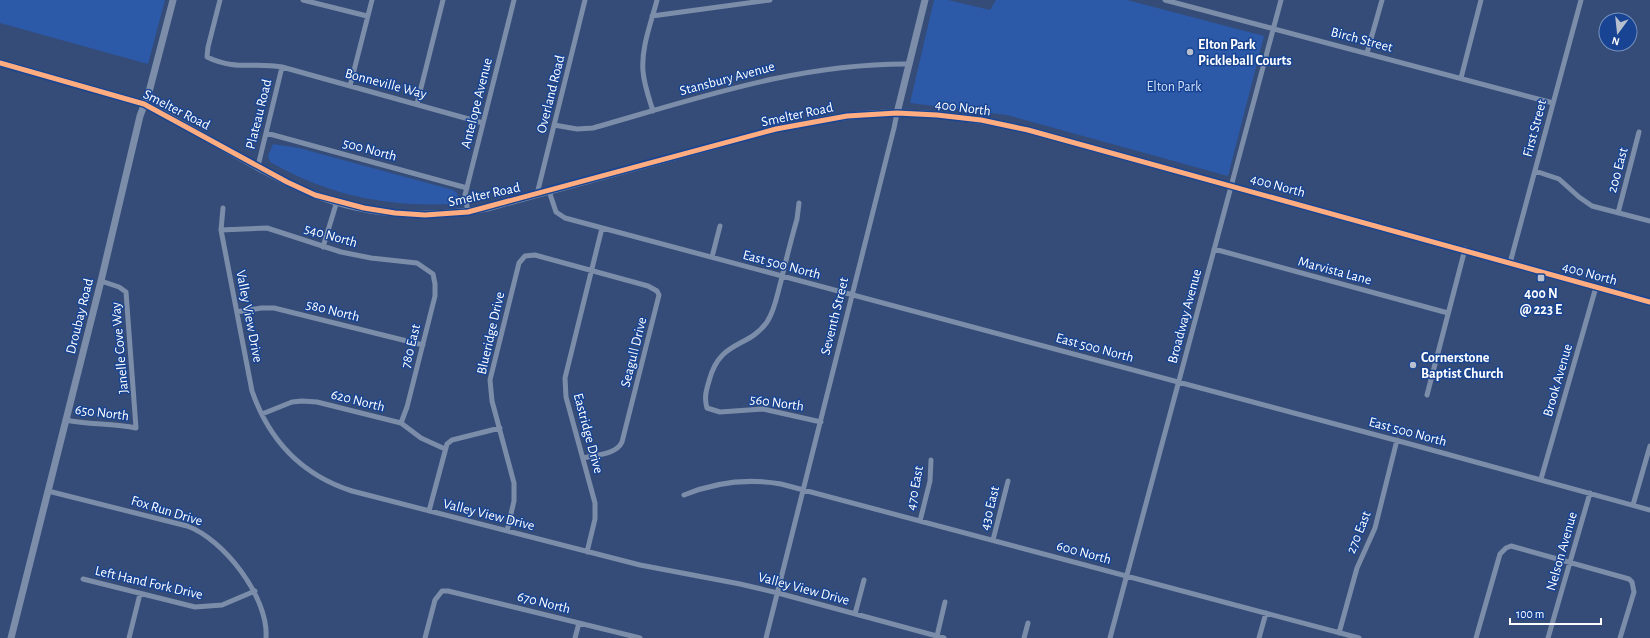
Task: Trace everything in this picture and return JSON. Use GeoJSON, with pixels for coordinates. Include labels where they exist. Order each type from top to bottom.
{"type":"FeatureCollection","features":[{"type":"Feature","properties":{"kind":"street","name":"Droubay Road"},"geometry":{"type":"LineString","coordinates":[[11,638],[102,281],[140,116],[149,92],[173,0]]}},
{"type":"Feature","properties":{"kind":"street","name":"Bonneville Way"},"geometry":{"type":"LineString","coordinates":[[220,0],[208,47],[208,57],[234,66],[265,64],[282,67],[484,123]]}},
{"type":"Feature","properties":{"kind":"street"},"geometry":{"type":"LineString","coordinates":[[303,0],[368,16]]}},
{"type":"Feature","properties":{"kind":"street"},"geometry":{"type":"LineString","coordinates":[[350,86],[372,0]]}},
{"type":"Feature","properties":{"kind":"street"},"geometry":{"type":"LineString","coordinates":[[417,104],[443,0]]}},
{"type":"Feature","properties":{"kind":"street","name":"Antelope Avenue"},"geometry":{"type":"LineString","coordinates":[[468,212],[465,195],[514,0]]}},
{"type":"Feature","properties":{"kind":"street","name":"Overland Road"},"geometry":{"type":"LineString","coordinates":[[537,194],[585,0]]}},
{"type":"Feature","properties":{"kind":"street"},"geometry":{"type":"LineString","coordinates":[[653,111],[644,77],[643,64],[644,52],[656,0]]}},
{"type":"Feature","properties":{"kind":"street"},"geometry":{"type":"LineString","coordinates":[[652,16],[770,0]]}},
{"type":"Feature","properties":{"kind":"street","name":"Seventh Street"},"geometry":{"type":"LineString","coordinates":[[766,638],[926,0]]}},
{"type":"Feature","properties":{"kind":"street","name":"Birch Street"},"geometry":{"type":"LineString","coordinates":[[1165,0],[1553,103]]}},
{"type":"Feature","properties":{"kind":"street","name":"Broadway Avenue"},"geometry":{"type":"LineString","coordinates":[[1110,638],[1281,0]]}},
{"type":"Feature","properties":{"kind":"street"},"geometry":{"type":"LineString","coordinates":[[1367,53],[1382,0]]}},
{"type":"Feature","properties":{"kind":"street"},"geometry":{"type":"LineString","coordinates":[[1461,78],[1481,0]]}},
{"type":"Feature","properties":{"kind":"street","name":"First Street"},"geometry":{"type":"LineString","coordinates":[[1510,263],[1581,0]]}},
{"type":"Feature","properties":{"kind":"street","name":"Smelter Road"},"geometry":{"type":"LineString","coordinates":[[0,63],[144,104],[287,182],[315,195],[395,213],[425,215],[468,212],[776,129],[847,116],[897,113]]}},
{"type":"Feature","properties":{"kind":"street","name":"Stansbury Avenue"},"geometry":{"type":"LineString","coordinates":[[554,125],[572,129],[587,129],[795,73],[862,65],[910,64]]}},
{"type":"Feature","properties":{"kind":"street","name":"Plateau Road"},"geometry":{"type":"LineString","coordinates":[[258,166],[282,67]]}},
{"type":"Feature","properties":{"kind":"street","name":"400 North"},"geometry":{"type":"LineString","coordinates":[[897,113],[958,117],[1005,125],[1232,185],[1650,302]]}},
{"type":"Feature","properties":{"kind":"street","name":"200 East"},"geometry":{"type":"LineString","coordinates":[[1618,213],[1639,132]]}},
{"type":"Feature","properties":{"kind":"street","name":"500 North"},"geometry":{"type":"LineString","coordinates":[[266,133],[467,188]]}},
{"type":"Feature","properties":{"kind":"street"},"geometry":{"type":"LineString","coordinates":[[1535,171],[1559,179],[1579,197],[1592,206],[1650,221]]}},
{"type":"Feature","properties":{"kind":"street","name":"East 500 North"},"geometry":{"type":"LineString","coordinates":[[549,191],[556,212],[559,216],[1397,440],[1650,510]]}},
{"type":"Feature","properties":{"kind":"street"},"geometry":{"type":"LineString","coordinates":[[323,247],[337,201]]}},
{"type":"Feature","properties":{"kind":"street"},"geometry":{"type":"LineString","coordinates":[[782,276],[797,219],[799,203]]}},
{"type":"Feature","properties":{"kind":"street","name":"Valley View Drive"},"geometry":{"type":"LineString","coordinates":[[223,208],[221,230],[252,391],[262,414],[274,435],[288,453],[304,468],[322,479],[352,491],[587,552],[640,565],[740,584],[778,593],[944,638]]}},
{"type":"Feature","properties":{"kind":"street"},"geometry":{"type":"LineString","coordinates":[[712,257],[720,226]]}},
{"type":"Feature","properties":{"kind":"street","name":"540 North"},"geometry":{"type":"LineString","coordinates":[[221,230],[267,228],[323,247],[372,258],[417,263],[433,274]]}},
{"type":"Feature","properties":{"kind":"street","name":"Eastridge Drive"},"geometry":{"type":"LineString","coordinates":[[587,552],[595,519],[595,508],[566,398],[564,378],[602,228]]}},
{"type":"Feature","properties":{"kind":"street","name":"Marvista Lane"},"geometry":{"type":"LineString","coordinates":[[1214,249],[1448,313]]}},
{"type":"Feature","properties":{"kind":"street"},"geometry":{"type":"LineString","coordinates":[[1427,395],[1465,249]]}},
{"type":"Feature","properties":{"kind":"street","name":"Blueridge Drive"},"geometry":{"type":"LineString","coordinates":[[507,531],[515,489],[491,396],[491,375],[519,263],[525,256],[534,255],[591,270]]}},
{"type":"Feature","properties":{"kind":"street","name":"Seagull Drive"},"geometry":{"type":"LineString","coordinates":[[583,458],[614,451],[619,448],[622,442],[659,295],[657,291],[648,286],[591,270]]}},
{"type":"Feature","properties":{"kind":"street","name":"780 East"},"geometry":{"type":"LineString","coordinates":[[401,423],[407,407],[435,296],[433,274]]}},
{"type":"Feature","properties":{"kind":"street","name":"560 North"},"geometry":{"type":"LineString","coordinates":[[782,276],[773,311],[767,322],[754,335],[729,349],[713,368],[705,394],[707,408],[720,412],[751,409],[768,410],[821,422]]}},
{"type":"Feature","properties":{"kind":"street","name":"Janelle Cove Way"},"geometry":{"type":"LineString","coordinates":[[102,281],[119,287],[126,292],[136,428]]}},
{"type":"Feature","properties":{"kind":"street","name":"Brook Avenue"},"geometry":{"type":"LineString","coordinates":[[1541,479],[1596,287]]}},
{"type":"Feature","properties":{"kind":"street","name":"580 North"},"geometry":{"type":"LineString","coordinates":[[237,312],[261,308],[274,308],[423,345]]}},
{"type":"Feature","properties":{"kind":"street","name":"620 North"},"geometry":{"type":"LineString","coordinates":[[262,414],[292,402],[307,401],[401,423],[421,438],[445,449]]}},
{"type":"Feature","properties":{"kind":"street","name":"650 North"},"geometry":{"type":"LineString","coordinates":[[66,420],[88,424],[116,424],[136,428]]}},
{"type":"Feature","properties":{"kind":"street"},"geometry":{"type":"LineString","coordinates":[[429,511],[447,444],[452,440],[500,428]]}},
{"type":"Feature","properties":{"kind":"street","name":"270 East"},"geometry":{"type":"LineString","coordinates":[[1339,633],[1357,568],[1375,528],[1397,440]]}},
{"type":"Feature","properties":{"kind":"street"},"geometry":{"type":"LineString","coordinates":[[1633,505],[1650,446]]}},
{"type":"Feature","properties":{"kind":"street","name":"470 East"},"geometry":{"type":"LineString","coordinates":[[920,520],[930,481],[931,460]]}},
{"type":"Feature","properties":{"kind":"street","name":"600 North"},"geometry":{"type":"LineString","coordinates":[[684,495],[716,484],[737,481],[770,482],[920,520],[1359,638]]}},
{"type":"Feature","properties":{"kind":"street","name":"430 East"},"geometry":{"type":"LineString","coordinates":[[994,540],[1008,481]]}},
{"type":"Feature","properties":{"kind":"street","name":"Fox Run Drive"},"geometry":{"type":"LineString","coordinates":[[48,491],[187,526],[200,531],[222,548],[255,591],[265,616],[266,638]]}},
{"type":"Feature","properties":{"kind":"street","name":"Nelson Avenue"},"geometry":{"type":"LineString","coordinates":[[1548,638],[1590,493]]}},
{"type":"Feature","properties":{"kind":"street"},"geometry":{"type":"LineString","coordinates":[[1476,638],[1500,554],[1506,548],[1515,547],[1624,577],[1632,582],[1634,592],[1620,638]]}},
{"type":"Feature","properties":{"kind":"street","name":"Left Hand Fork Drive"},"geometry":{"type":"LineString","coordinates":[[83,580],[186,606],[204,607],[230,603],[255,591]]}},
{"type":"Feature","properties":{"kind":"street"},"geometry":{"type":"LineString","coordinates":[[855,614],[864,580]]}},
{"type":"Feature","properties":{"kind":"street","name":"670 North"},"geometry":{"type":"LineString","coordinates":[[425,638],[434,600],[442,591],[455,592],[640,638]]}},
{"type":"Feature","properties":{"kind":"street"},"geometry":{"type":"LineString","coordinates":[[129,638],[140,594]]}},
{"type":"Feature","properties":{"kind":"street"},"geometry":{"type":"LineString","coordinates":[[937,636],[946,602]]}},
{"type":"Feature","properties":{"kind":"street"},"geometry":{"type":"LineString","coordinates":[[1259,638],[1266,613]]}},
{"type":"Feature","properties":{"kind":"street"},"geometry":{"type":"LineString","coordinates":[[575,638],[579,623]]}},
{"type":"Feature","properties":{"kind":"street"},"geometry":{"type":"LineString","coordinates":[[1024,638],[1028,623]]}},
{"type":"Feature","properties":{"kind":"green space"},"geometry":{"type":"Polygon","coordinates":[[[0,0],[165,0],[148,64],[0,23],[0,0]]]}},
{"type":"Feature","properties":{"kind":"green space","name":"Elton Park"},"geometry":{"type":"Polygon","coordinates":[[[934,0],[948,0],[990,10],[996,0],[1127,0],[1264,36],[1228,176],[1007,115],[910,103],[934,0]]]}},
{"type":"Feature","properties":{"kind":"green space"},"geometry":{"type":"Polygon","coordinates":[[[273,144],[299,148],[451,189],[457,193],[459,200],[455,204],[405,203],[359,197],[337,191],[292,174],[270,162],[268,156],[273,144]]]}},
{"type":"Feature","properties":{"kind":"cycle path"},"geometry":{"type":"LineString","coordinates":[[0,63],[144,104],[287,182],[315,195],[364,208],[395,213],[425,215],[468,212],[776,129],[847,116],[897,113],[937,115],[981,120],[1028,130],[1650,302]]}},
{"type":"Feature","properties":{"kind":"place","name":"Elton Park Pickleball Courts"},"geometry":{"type":"Point","coordinates":[1190,52]}},
{"type":"Feature","properties":{"kind":"place","name":"400 N @ 223 E"},"geometry":{"type":"Point","coordinates":[1541,278]}},
{"type":"Feature","properties":{"kind":"place","name":"Cornerstone Baptist Church"},"geometry":{"type":"Point","coordinates":[1413,365]}}]}
